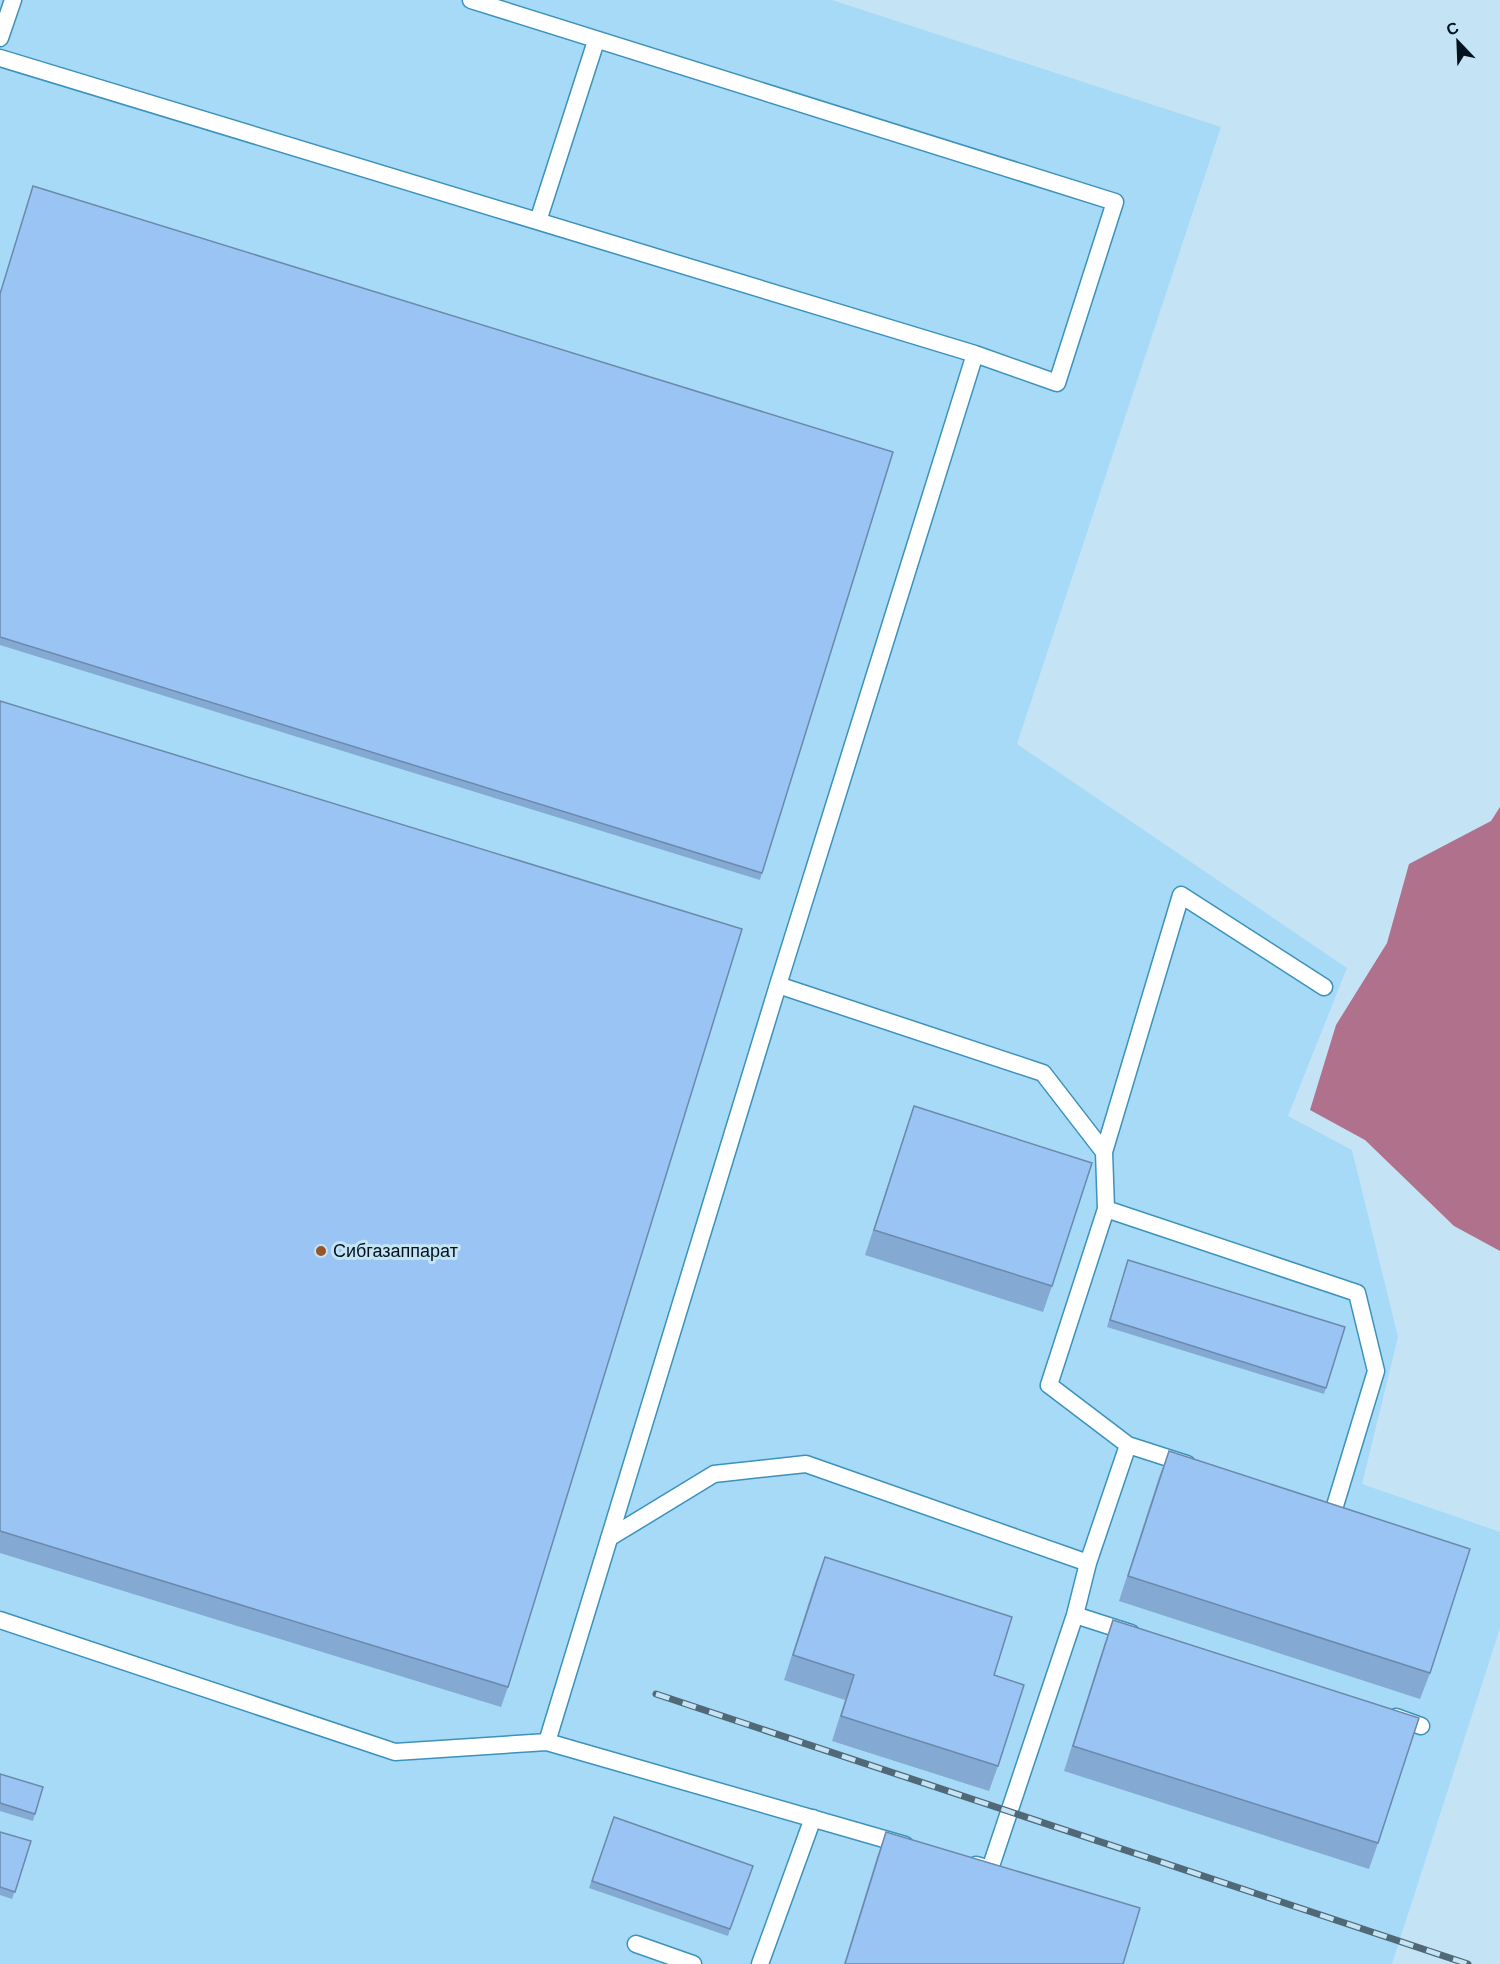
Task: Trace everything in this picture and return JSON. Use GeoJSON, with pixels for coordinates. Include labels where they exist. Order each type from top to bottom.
{"type":"FeatureCollection","features":[{"type":"Feature","properties":{"kind":"lane"},"geometry":{"type":"LineString","coordinates":[[0,38],[13,0]]}},
{"type":"Feature","properties":{"kind":"lane"},"geometry":{"type":"LineString","coordinates":[[0,58],[975,354],[1057,383],[1115,202],[471,0]]}},
{"type":"Feature","properties":{"kind":"lane"},"geometry":{"type":"LineString","coordinates":[[538,220],[596,41]]}},
{"type":"Feature","properties":{"kind":"lane"},"geometry":{"type":"LineString","coordinates":[[547,1742],[778,985],[975,354]]}},
{"type":"Feature","properties":{"kind":"lane"},"geometry":{"type":"LineString","coordinates":[[1208,1470],[1128,1445],[1049,1385],[1107,1209],[1104,1152],[1181,896],[1324,987]]}},
{"type":"Feature","properties":{"kind":"lane"},"geometry":{"type":"LineString","coordinates":[[778,985],[1043,1073],[1104,1152]]}},
{"type":"Feature","properties":{"kind":"lane"},"geometry":{"type":"LineString","coordinates":[[1107,1209],[1357,1293],[1376,1371],[1334,1509]]}},
{"type":"Feature","properties":{"kind":"lane"},"geometry":{"type":"LineString","coordinates":[[957,1860],[990,1869],[1075,1615],[1088,1563],[1128,1445]]}},
{"type":"Feature","properties":{"kind":"lane"},"geometry":{"type":"LineString","coordinates":[[609,1538],[714,1474],[806,1464],[1088,1563]]}},
{"type":"Feature","properties":{"kind":"lane"},"geometry":{"type":"LineString","coordinates":[[1075,1615],[1142,1636]]}},
{"type":"Feature","properties":{"kind":"lane"},"geometry":{"type":"LineString","coordinates":[[0,1620],[394,1752],[547,1742],[924,1850]]}},
{"type":"Feature","properties":{"kind":"lane"},"geometry":{"type":"LineString","coordinates":[[1377,1711],[1421,1726]]}},
{"type":"Feature","properties":{"kind":"lane"},"geometry":{"type":"LineString","coordinates":[[760,1964],[813,1818]]}},
{"type":"Feature","properties":{"kind":"lane"},"geometry":{"type":"LineString","coordinates":[[636,1944],[693,1964]]}},
{"type":"Feature","properties":{"kind":"shaded area"},"geometry":{"type":"Polygon","coordinates":[[[0,0],[832,0],[1221,127],[1017,744],[1347,968],[1288,1116],[1352,1150],[1398,1337],[1362,1484],[1500,1532],[1500,1628],[1392,1964],[0,1964],[0,0]]]}},
{"type":"Feature","properties":{"kind":"shaded area"},"geometry":{"type":"Polygon","coordinates":[[[1500,807],[1500,1251],[1454,1226],[1365,1140],[1310,1110],[1336,1025],[1387,943],[1409,864],[1491,821],[1500,807]]]}},
{"type":"Feature","properties":{"kind":"building"},"geometry":{"type":"Polygon","coordinates":[[[33,186],[893,452],[762,873],[0,637],[0,294],[33,186]]]}},
{"type":"Feature","properties":{"kind":"building","name":"Сибгазаппарат"},"geometry":{"type":"Polygon","coordinates":[[[0,701],[742,929],[508,1687],[0,1531],[0,701]]]}},
{"type":"Feature","properties":{"kind":"building"},"geometry":{"type":"Polygon","coordinates":[[[914,1106],[1092,1163],[1052,1286],[874,1230],[914,1106]]]}},
{"type":"Feature","properties":{"kind":"building"},"geometry":{"type":"Polygon","coordinates":[[[1128,1260],[1345,1327],[1326,1388],[1110,1320],[1128,1260]]]}},
{"type":"Feature","properties":{"kind":"building"},"geometry":{"type":"Polygon","coordinates":[[[1169,1451],[1470,1549],[1430,1673],[1128,1576],[1169,1451]]]}},
{"type":"Feature","properties":{"kind":"building"},"geometry":{"type":"Polygon","coordinates":[[[825,1557],[1012,1617],[994,1675],[1024,1685],[998,1766],[841,1716],[854,1675],[793,1655],[825,1557]]]}},
{"type":"Feature","properties":{"kind":"building"},"geometry":{"type":"Polygon","coordinates":[[[1113,1620],[1419,1718],[1378,1843],[1073,1746],[1113,1620]]]}},
{"type":"Feature","properties":{"kind":"building"},"geometry":{"type":"Polygon","coordinates":[[[0,1774],[43,1787],[35,1814],[0,1803],[0,1774]]]}},
{"type":"Feature","properties":{"kind":"building"},"geometry":{"type":"Polygon","coordinates":[[[614,1817],[753,1866],[730,1929],[592,1881],[614,1817]]]}},
{"type":"Feature","properties":{"kind":"building"},"geometry":{"type":"Polygon","coordinates":[[[0,1832],[31,1841],[15,1892],[0,1887],[0,1832]]]}},
{"type":"Feature","properties":{"kind":"building"},"geometry":{"type":"Polygon","coordinates":[[[886,1832],[1140,1908],[1123,1964],[845,1964],[886,1832]]]}},
{"type":"Feature","properties":{"kind":"railway"},"geometry":{"type":"LineString","coordinates":[[656,1694],[1468,1964]]}},
{"type":"Feature","properties":{"kind":"place","name":"Сибгазаппарат"},"geometry":{"type":"Point","coordinates":[321,1251]}}]}
